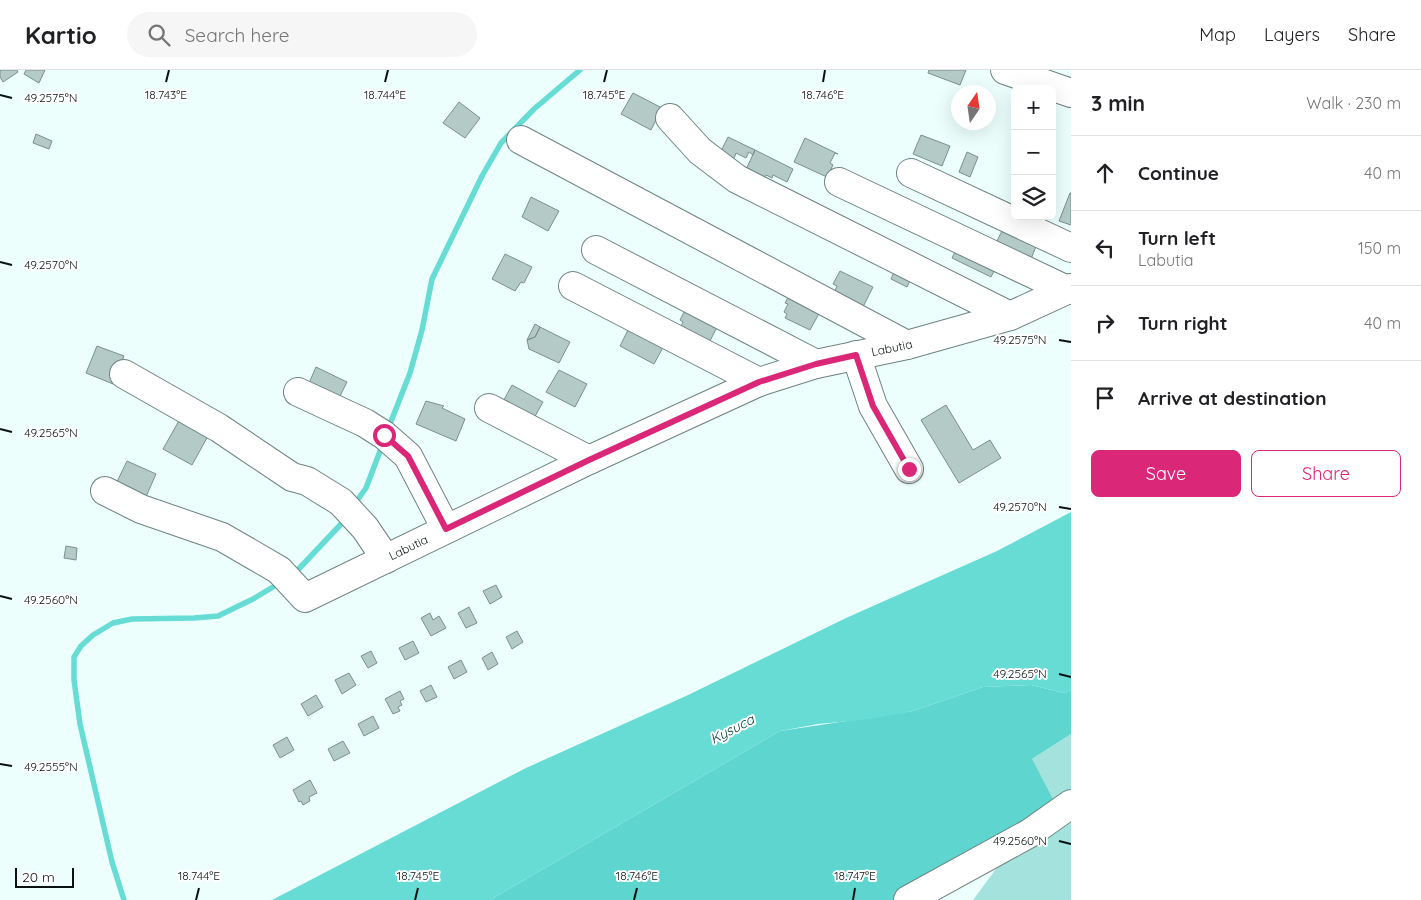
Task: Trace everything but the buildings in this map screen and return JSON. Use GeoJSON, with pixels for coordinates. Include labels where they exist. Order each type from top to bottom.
{"type":"FeatureCollection","features":[{"type":"Feature","properties":{"kind":"street"},"geometry":{"type":"LineString","coordinates":[[1005,70],[1071,92]]}},
{"type":"Feature","properties":{"kind":"street"},"geometry":{"type":"LineString","coordinates":[[670,118],[700,151],[737,179],[1016,314]]}},
{"type":"Feature","properties":{"kind":"street"},"geometry":{"type":"LineString","coordinates":[[521,140],[907,345]]}},
{"type":"Feature","properties":{"kind":"street"},"geometry":{"type":"LineString","coordinates":[[911,174],[1071,248]]}},
{"type":"Feature","properties":{"kind":"street"},"geometry":{"type":"LineString","coordinates":[[839,182],[1069,289]]}},
{"type":"Feature","properties":{"kind":"street"},"geometry":{"type":"LineString","coordinates":[[596,250],[816,364]]}},
{"type":"Feature","properties":{"kind":"street"},"geometry":{"type":"LineString","coordinates":[[979,283],[1016,314]]}},
{"type":"Feature","properties":{"kind":"street"},"geometry":{"type":"LineString","coordinates":[[573,286],[759,382]]}},
{"type":"Feature","properties":{"kind":"street","name":"Labutia"},"geometry":{"type":"LineString","coordinates":[[104,491],[141,509],[222,537],[279,570],[305,598],[589,460],[759,382],[816,364],[907,345],[1016,314],[1069,289]]}},
{"type":"Feature","properties":{"kind":"street"},"geometry":{"type":"LineString","coordinates":[[856,355],[873,406],[909,469]]}},
{"type":"Feature","properties":{"kind":"street"},"geometry":{"type":"LineString","coordinates":[[124,374],[219,428],[292,477],[307,480],[341,502],[365,528],[386,558]]}},
{"type":"Feature","properties":{"kind":"street"},"geometry":{"type":"LineString","coordinates":[[298,392],[365,423],[384,435],[408,456],[446,529]]}},
{"type":"Feature","properties":{"kind":"street"},"geometry":{"type":"LineString","coordinates":[[489,408],[589,460]]}},
{"type":"Feature","properties":{"kind":"street"},"geometry":{"type":"LineString","coordinates":[[218,446],[291,490],[360,536],[386,558]]}},
{"type":"Feature","properties":{"kind":"street"},"geometry":{"type":"LineString","coordinates":[[908,900],[1030,833],[1071,804]]}},
{"type":"Feature","properties":{"kind":"shaded area"},"geometry":{"type":"Polygon","coordinates":[[[1031,685],[1064,693],[1071,690],[1071,734],[1032,759],[1057,807],[895,900],[490,900],[780,731],[913,711],[983,687],[1031,685]]]}},
{"type":"Feature","properties":{"kind":"shaded area"},"geometry":{"type":"Polygon","coordinates":[[[1071,734],[1071,900],[973,900],[1013,846],[1032,759],[1071,734]]]}},
{"type":"Feature","properties":{"kind":"water","name":"Kysuca"},"geometry":{"type":"Polygon","coordinates":[[[1071,512],[1071,690],[1064,693],[1031,685],[983,687],[913,711],[871,719],[818,724],[780,731],[490,900],[272,900],[526,768],[686,696],[846,618],[997,551],[1071,512]]]}},
{"type":"Feature","properties":{"kind":"waterway"},"geometry":{"type":"LineString","coordinates":[[388,429],[410,373],[422,330],[432,279],[482,176],[501,143],[534,109],[580,70]]}},
{"type":"Feature","properties":{"kind":"waterway"},"geometry":{"type":"LineString","coordinates":[[354,505],[366,488],[382,446]]}},
{"type":"Feature","properties":{"kind":"waterway"},"geometry":{"type":"LineString","coordinates":[[294,574],[342,523]]}},
{"type":"Feature","properties":{"kind":"waterway"},"geometry":{"type":"LineString","coordinates":[[124,900],[112,862],[80,724],[74,680],[74,657],[81,646],[93,635],[113,623],[132,619],[218,616],[273,587]]}},
{"type":"Feature","properties":{"kind":"route"},"geometry":{"type":"LineString","coordinates":[[384,435],[408,456],[446,529],[589,460],[759,382],[816,364],[856,355],[873,406],[909,469]]}}]}
